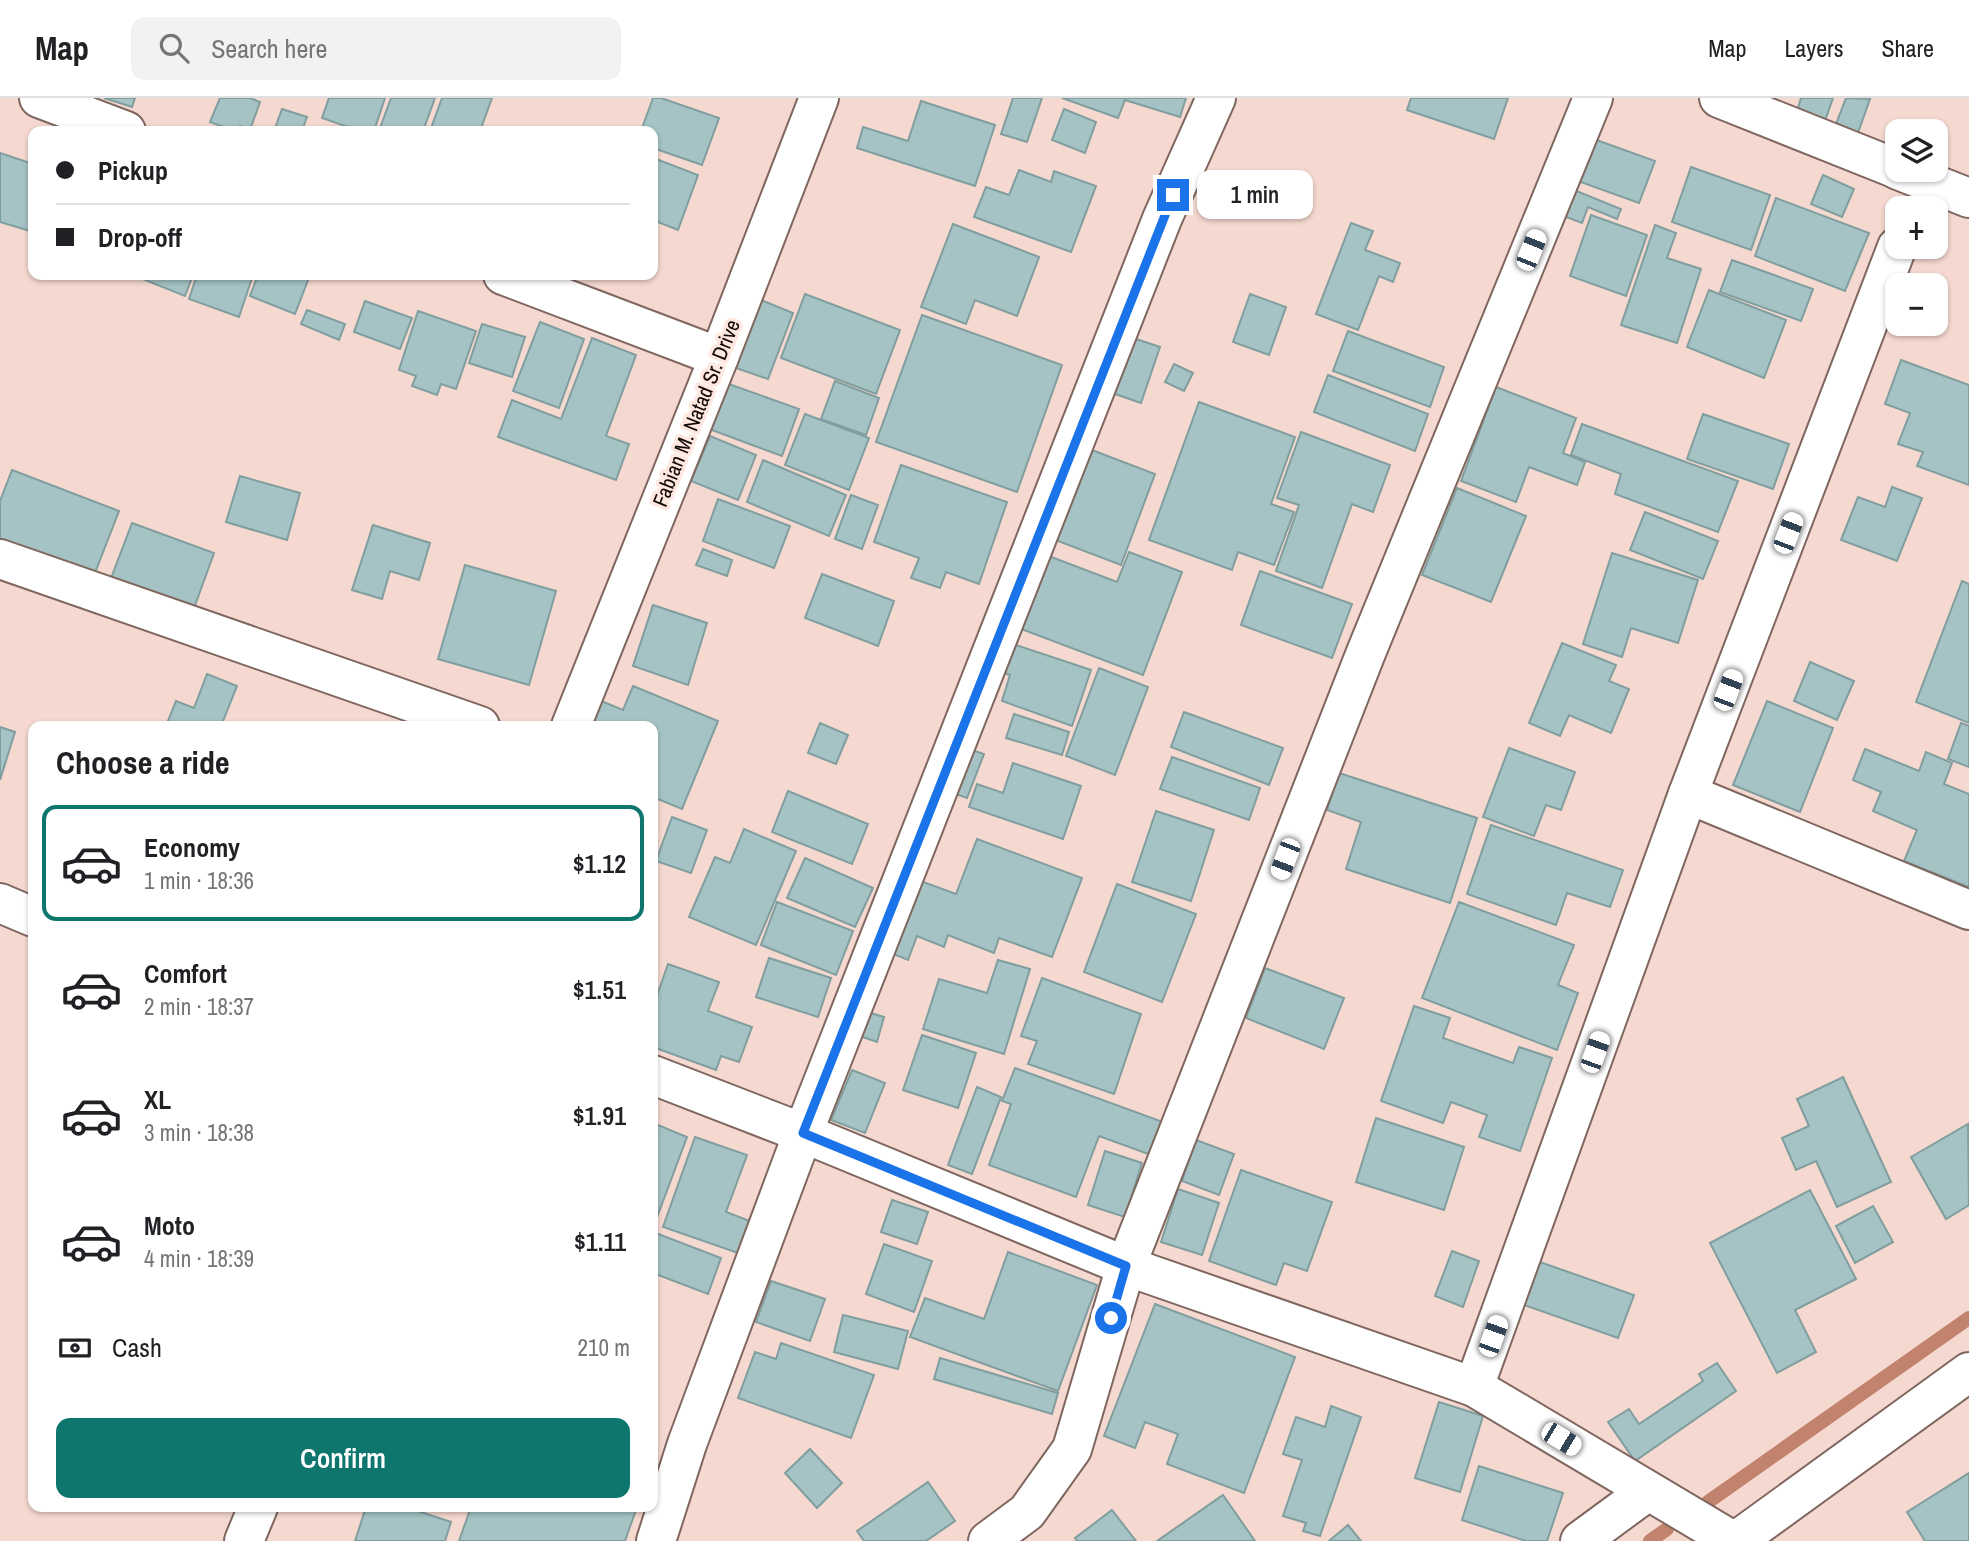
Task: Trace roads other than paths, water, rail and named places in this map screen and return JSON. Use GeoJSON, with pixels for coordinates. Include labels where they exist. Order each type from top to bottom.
{"type":"FeatureCollection","features":[{"type":"Feature","properties":{"kind":"street"},"geometry":{"type":"LineString","coordinates":[[39,98],[113,126]]}},
{"type":"Feature","properties":{"kind":"street","name":"Fabian M. Natad Sr. Drive"},"geometry":{"type":"LineString","coordinates":[[573,721],[719,357],[819,98]]}},
{"type":"Feature","properties":{"kind":"street"},"geometry":{"type":"LineString","coordinates":[[656,1541],[687,1444],[803,1133],[1162,219],[1216,98]]}},
{"type":"Feature","properties":{"kind":"street"},"geometry":{"type":"LineString","coordinates":[[988,1541],[1027,1512],[1072,1448],[1126,1266],[1365,655],[1593,98]]}},
{"type":"Feature","properties":{"kind":"street"},"geometry":{"type":"LineString","coordinates":[[1719,98],[1885,172]]}},
{"type":"Feature","properties":{"kind":"street"},"geometry":{"type":"LineString","coordinates":[[1907,182],[1969,198]]}},
{"type":"Feature","properties":{"kind":"street"},"geometry":{"type":"LineString","coordinates":[[1474,1387],[1688,794],[1892,259]]}},
{"type":"Feature","properties":{"kind":"street"},"geometry":{"type":"LineString","coordinates":[[516,280],[719,357]]}},
{"type":"Feature","properties":{"kind":"street"},"geometry":{"type":"LineString","coordinates":[[0,559],[466,721]]}},
{"type":"Feature","properties":{"kind":"street"},"geometry":{"type":"LineString","coordinates":[[1688,794],[1969,910]]}},
{"type":"Feature","properties":{"kind":"street"},"geometry":{"type":"LineString","coordinates":[[0,903],[28,915]]}},
{"type":"Feature","properties":{"kind":"street"},"geometry":{"type":"LineString","coordinates":[[658,1077],[803,1133],[1126,1266],[1474,1387],[1735,1541],[1969,1372]]}},
{"type":"Feature","properties":{"kind":"street"},"geometry":{"type":"LineString","coordinates":[[1580,1541],[1648,1491]]}},
{"type":"Feature","properties":{"kind":"street"},"geometry":{"type":"LineString","coordinates":[[244,1541],[256,1512]]}},
{"type":"Feature","properties":{"kind":"waterway"},"geometry":{"type":"LineString","coordinates":[[1708,1502],[1969,1318]]}},
{"type":"Feature","properties":{"kind":"waterway"},"geometry":{"type":"LineString","coordinates":[[1650,1541],[1667,1529]]}}]}
